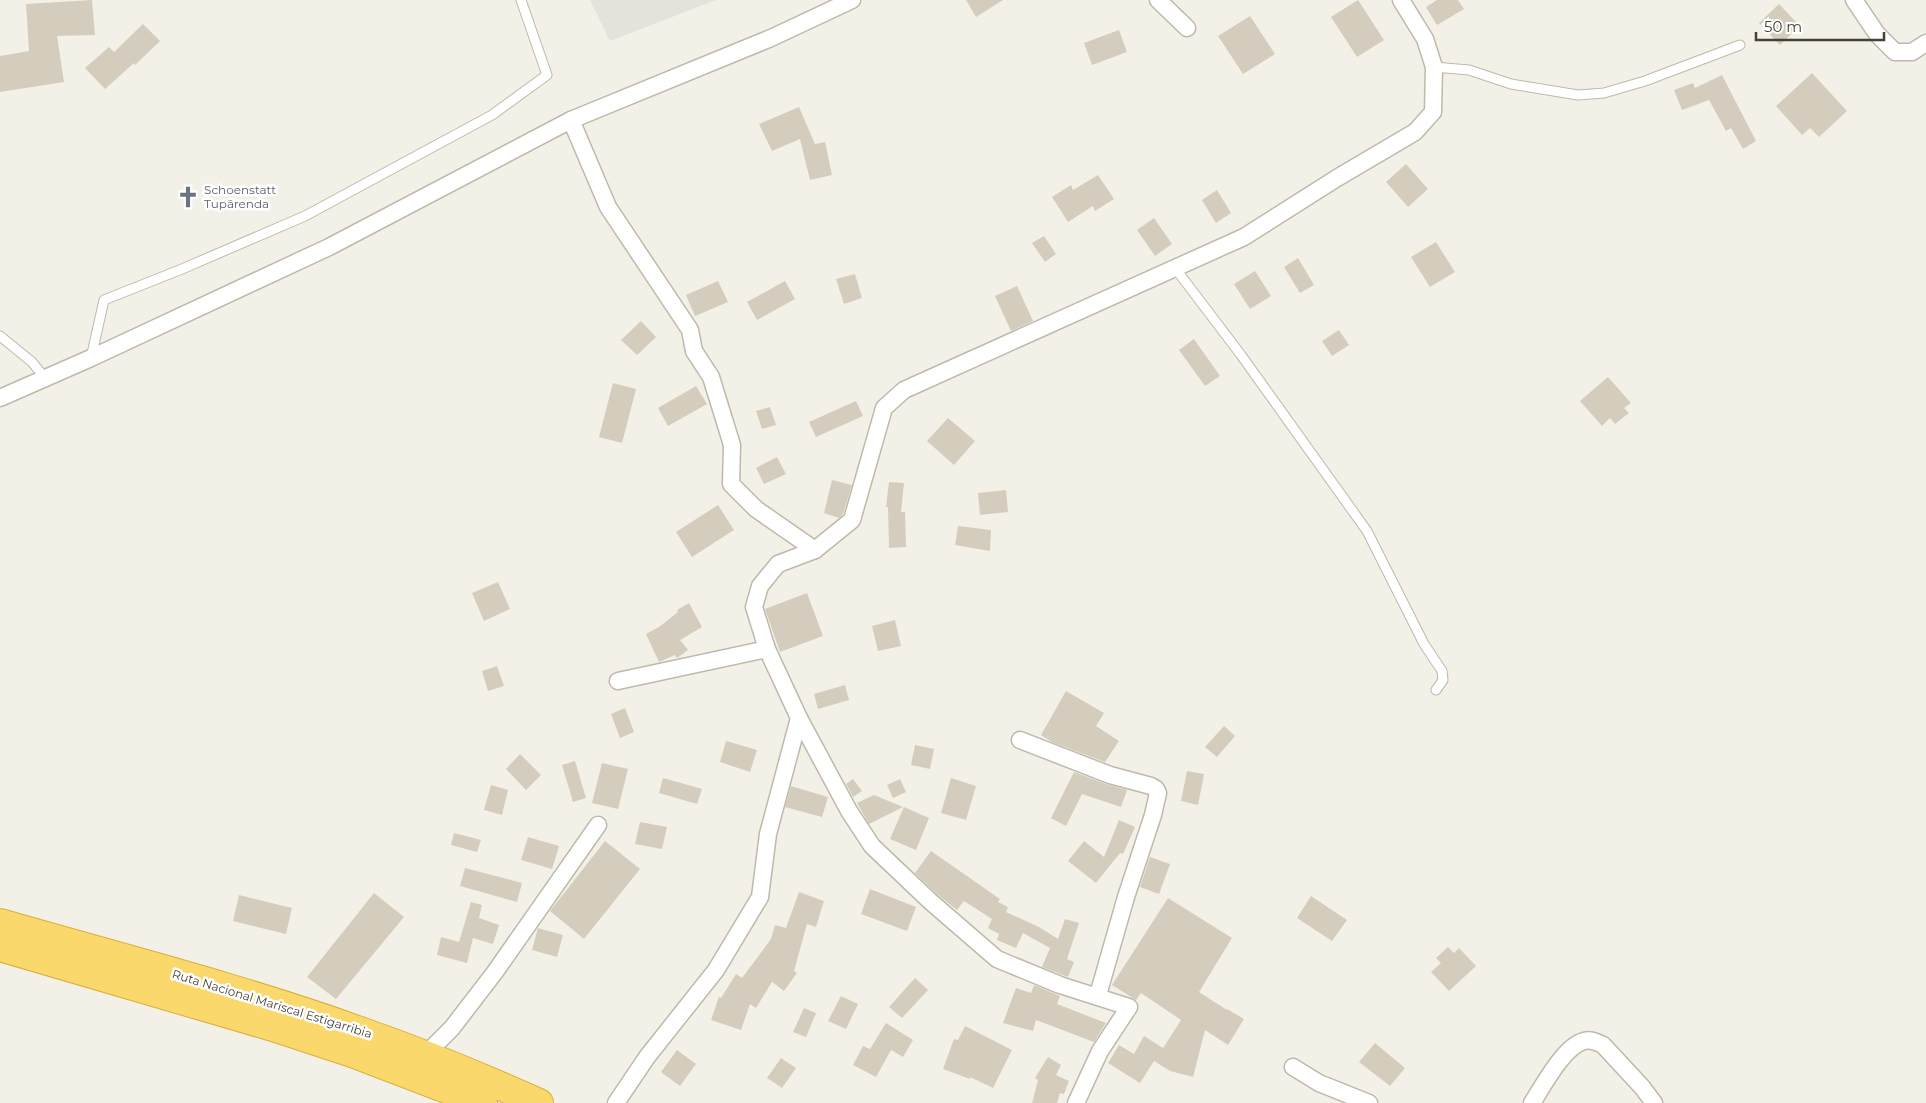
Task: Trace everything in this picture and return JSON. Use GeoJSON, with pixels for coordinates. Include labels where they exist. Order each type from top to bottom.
{"type":"FeatureCollection","features":[{"type":"Feature","properties":{"kind":"highway","name":"Ruta Nacional Mariscal Estigarribia"},"geometry":{"type":"LineString","coordinates":[[0,923],[280,1004],[425,1055],[539,1103]]}},
{"type":"Feature","properties":{"kind":"highway","name":"Ruta Nacional Mariscal Estigarribia"},"geometry":{"type":"LineString","coordinates":[[0,948],[273,1027],[352,1053],[483,1103]]}},
{"type":"Feature","properties":{"kind":"street"},"geometry":{"type":"LineString","coordinates":[[0,398],[91,358],[329,247],[571,120],[772,38],[852,0]]}},
{"type":"Feature","properties":{"kind":"street"},"geometry":{"type":"LineString","coordinates":[[1158,0],[1187,28]]}},
{"type":"Feature","properties":{"kind":"street"},"geometry":{"type":"LineString","coordinates":[[1076,1103],[1100,1051],[1129,1007],[1060,985],[997,959],[931,902],[872,846],[849,811],[799,718],[767,649],[754,607],[760,586],[778,564],[815,550],[852,520],[884,408],[904,390],[1244,237],[1337,178],[1415,132],[1433,112],[1434,67],[1425,40],[1401,0]]}},
{"type":"Feature","properties":{"kind":"street"},"geometry":{"type":"LineString","coordinates":[[1854,0],[1877,34],[1895,52],[1912,52],[1926,43]]}},
{"type":"Feature","properties":{"kind":"street"},"geometry":{"type":"LineString","coordinates":[[571,120],[608,207],[690,330],[694,351],[711,377],[732,444],[731,484],[756,509],[815,550]]}},
{"type":"Feature","properties":{"kind":"street"},"geometry":{"type":"LineString","coordinates":[[618,681],[767,649]]}},
{"type":"Feature","properties":{"kind":"street"},"geometry":{"type":"LineString","coordinates":[[616,1103],[647,1057],[716,970],[760,897],[768,834],[799,718]]}},
{"type":"Feature","properties":{"kind":"street"},"geometry":{"type":"LineString","coordinates":[[1020,740],[1110,775],[1151,786],[1158,793],[1098,996]]}},
{"type":"Feature","properties":{"kind":"street"},"geometry":{"type":"LineString","coordinates":[[425,1055],[452,1028],[495,972],[598,825]]}},
{"type":"Feature","properties":{"kind":"street"},"geometry":{"type":"LineString","coordinates":[[1532,1103],[1563,1058],[1575,1045],[1585,1040],[1594,1040],[1603,1045],[1654,1103]]}},
{"type":"Feature","properties":{"kind":"street"},"geometry":{"type":"LineString","coordinates":[[1293,1067],[1319,1083],[1369,1103]]}},
{"type":"Feature","properties":{"kind":"lane"},"geometry":{"type":"LineString","coordinates":[[91,358],[104,300],[305,216],[492,115],[547,75],[521,0]]}},
{"type":"Feature","properties":{"kind":"lane"},"geometry":{"type":"LineString","coordinates":[[1434,67],[1469,70],[1511,84],[1578,95],[1604,93],[1645,81],[1740,45]]}},
{"type":"Feature","properties":{"kind":"lane"},"geometry":{"type":"LineString","coordinates":[[1175,268],[1241,354],[1367,531],[1424,644],[1442,671],[1443,680],[1436,690]]}},
{"type":"Feature","properties":{"kind":"lane"},"geometry":{"type":"LineString","coordinates":[[0,336],[32,362],[45,378]]}},
{"type":"Feature","properties":{"kind":"shaded area"},"geometry":{"type":"Polygon","coordinates":[[[590,0],[716,0],[610,41],[590,0]]]}},
{"type":"Feature","properties":{"kind":"building"},"geometry":{"type":"Polygon","coordinates":[[[92,0],[95,35],[57,36],[64,82],[0,92],[0,56],[29,51],[26,4],[92,0]]]}},
{"type":"Feature","properties":{"kind":"building"},"geometry":{"type":"Polygon","coordinates":[[[966,0],[1003,0],[976,17],[966,0]]]}},
{"type":"Feature","properties":{"kind":"building"},"geometry":{"type":"Polygon","coordinates":[[[1358,0],[1384,40],[1357,57],[1331,17],[1358,0]]]}},
{"type":"Feature","properties":{"kind":"building"},"geometry":{"type":"Polygon","coordinates":[[[1437,0],[1458,0],[1464,9],[1437,25],[1426,7],[1437,0]]]}},
{"type":"Feature","properties":{"kind":"building"},"geometry":{"type":"Polygon","coordinates":[[[1779,4],[1800,26],[1780,45],[1759,23],[1779,4]]]}},
{"type":"Feature","properties":{"kind":"building"},"geometry":{"type":"Polygon","coordinates":[[[1250,16],[1275,54],[1243,74],[1218,36],[1250,16]]]}},
{"type":"Feature","properties":{"kind":"building"},"geometry":{"type":"Polygon","coordinates":[[[143,24],[160,41],[135,65],[134,63],[105,89],[85,68],[109,47],[114,52],[143,24]]]}},
{"type":"Feature","properties":{"kind":"building"},"geometry":{"type":"Polygon","coordinates":[[[1119,30],[1127,52],[1092,65],[1084,43],[1119,30]]]}},
{"type":"Feature","properties":{"kind":"building"},"geometry":{"type":"Polygon","coordinates":[[[1812,73],[1847,111],[1819,137],[1810,128],[1802,135],[1776,106],[1812,73]]]}},
{"type":"Feature","properties":{"kind":"building"},"geometry":{"type":"Polygon","coordinates":[[[1722,75],[1756,141],[1743,149],[1731,128],[1726,131],[1709,100],[1682,110],[1674,90],[1693,83],[1695,88],[1722,75]]]}},
{"type":"Feature","properties":{"kind":"building"},"geometry":{"type":"Polygon","coordinates":[[[799,107],[815,144],[825,142],[832,175],[810,180],[800,139],[772,151],[759,124],[799,107]]]}},
{"type":"Feature","properties":{"kind":"building"},"geometry":{"type":"Polygon","coordinates":[[[1406,164],[1428,189],[1408,207],[1386,182],[1406,164]]]}},
{"type":"Feature","properties":{"kind":"building"},"geometry":{"type":"Polygon","coordinates":[[[1098,175],[1114,199],[1095,211],[1093,206],[1068,222],[1052,197],[1071,185],[1073,190],[1098,175]]]}},
{"type":"Feature","properties":{"kind":"building"},"geometry":{"type":"Polygon","coordinates":[[[1217,190],[1231,213],[1216,223],[1202,200],[1217,190]]]}},
{"type":"Feature","properties":{"kind":"building"},"geometry":{"type":"Polygon","coordinates":[[[1154,218],[1172,244],[1155,256],[1137,230],[1154,218]]]}},
{"type":"Feature","properties":{"kind":"building"},"geometry":{"type":"Polygon","coordinates":[[[1044,236],[1056,254],[1045,262],[1032,243],[1044,236]]]}},
{"type":"Feature","properties":{"kind":"building"},"geometry":{"type":"Polygon","coordinates":[[[1436,242],[1455,272],[1430,287],[1411,257],[1436,242]]]}},
{"type":"Feature","properties":{"kind":"building"},"geometry":{"type":"Polygon","coordinates":[[[1298,258],[1314,285],[1300,293],[1284,267],[1298,258]]]}},
{"type":"Feature","properties":{"kind":"building"},"geometry":{"type":"Polygon","coordinates":[[[1255,271],[1271,296],[1250,309],[1234,284],[1255,271]]]}},
{"type":"Feature","properties":{"kind":"building"},"geometry":{"type":"Polygon","coordinates":[[[855,274],[862,298],[844,304],[836,279],[855,274]]]}},
{"type":"Feature","properties":{"kind":"building"},"geometry":{"type":"Polygon","coordinates":[[[718,281],[728,302],[695,316],[686,295],[718,281]]]}},
{"type":"Feature","properties":{"kind":"building"},"geometry":{"type":"Polygon","coordinates":[[[785,281],[795,299],[757,320],[747,302],[785,281]]]}},
{"type":"Feature","properties":{"kind":"building"},"geometry":{"type":"Polygon","coordinates":[[[1017,286],[1033,321],[1011,331],[995,296],[1017,286]]]}},
{"type":"Feature","properties":{"kind":"building"},"geometry":{"type":"Polygon","coordinates":[[[641,321],[656,337],[637,355],[621,340],[641,321]]]}},
{"type":"Feature","properties":{"kind":"building"},"geometry":{"type":"Polygon","coordinates":[[[1339,330],[1349,345],[1332,356],[1322,341],[1339,330]]]}},
{"type":"Feature","properties":{"kind":"building"},"geometry":{"type":"Polygon","coordinates":[[[1194,339],[1220,376],[1205,386],[1179,350],[1194,339]]]}},
{"type":"Feature","properties":{"kind":"building"},"geometry":{"type":"Polygon","coordinates":[[[1608,377],[1631,403],[1624,408],[1629,413],[1615,424],[1610,418],[1602,426],[1580,401],[1608,377]]]}},
{"type":"Feature","properties":{"kind":"building"},"geometry":{"type":"Polygon","coordinates":[[[613,383],[636,389],[622,443],[599,437],[613,383]]]}},
{"type":"Feature","properties":{"kind":"building"},"geometry":{"type":"Polygon","coordinates":[[[696,386],[707,404],[668,426],[658,408],[696,386]]]}},
{"type":"Feature","properties":{"kind":"building"},"geometry":{"type":"Polygon","coordinates":[[[856,401],[863,416],[816,437],[809,422],[856,401]]]}},
{"type":"Feature","properties":{"kind":"building"},"geometry":{"type":"Polygon","coordinates":[[[770,407],[776,425],[762,429],[756,411],[770,407]]]}},
{"type":"Feature","properties":{"kind":"building"},"geometry":{"type":"Polygon","coordinates":[[[948,418],[975,441],[954,465],[927,441],[948,418]]]}},
{"type":"Feature","properties":{"kind":"building"},"geometry":{"type":"Polygon","coordinates":[[[777,457],[786,474],[764,484],[756,468],[777,457]]]}},
{"type":"Feature","properties":{"kind":"building"},"geometry":{"type":"Polygon","coordinates":[[[832,480],[852,485],[843,514],[839,518],[824,513],[832,480]]]}},
{"type":"Feature","properties":{"kind":"building"},"geometry":{"type":"Polygon","coordinates":[[[889,482],[904,483],[901,512],[905,512],[906,547],[889,548],[888,507],[886,507],[889,482]]]}},
{"type":"Feature","properties":{"kind":"building"},"geometry":{"type":"Polygon","coordinates":[[[1006,490],[1008,512],[980,515],[978,493],[1006,490]]]}},
{"type":"Feature","properties":{"kind":"building"},"geometry":{"type":"Polygon","coordinates":[[[718,505],[734,530],[692,557],[676,532],[718,505]]]}},
{"type":"Feature","properties":{"kind":"building"},"geometry":{"type":"Polygon","coordinates":[[[958,526],[991,530],[990,551],[955,545],[958,526]]]}},
{"type":"Feature","properties":{"kind":"building"},"geometry":{"type":"Polygon","coordinates":[[[498,582],[510,609],[484,621],[472,593],[498,582]]]}},
{"type":"Feature","properties":{"kind":"building"},"geometry":{"type":"Polygon","coordinates":[[[807,593],[823,636],[780,652],[765,609],[807,593]]]}},
{"type":"Feature","properties":{"kind":"building"},"geometry":{"type":"Polygon","coordinates":[[[689,603],[702,627],[680,640],[688,650],[677,658],[675,655],[659,662],[646,634],[659,627],[678,612],[677,610],[689,603]]]}},
{"type":"Feature","properties":{"kind":"building"},"geometry":{"type":"Polygon","coordinates":[[[895,620],[901,646],[878,651],[872,626],[895,620]]]}},
{"type":"Feature","properties":{"kind":"building"},"geometry":{"type":"Polygon","coordinates":[[[497,666],[504,686],[488,691],[482,671],[497,666]]]}},
{"type":"Feature","properties":{"kind":"building"},"geometry":{"type":"Polygon","coordinates":[[[845,685],[849,700],[818,709],[814,694],[845,685]]]}},
{"type":"Feature","properties":{"kind":"building"},"geometry":{"type":"Polygon","coordinates":[[[1066,691],[1104,713],[1096,726],[1119,741],[1105,762],[1052,742],[1041,735],[1066,691]]]}},
{"type":"Feature","properties":{"kind":"building"},"geometry":{"type":"Polygon","coordinates":[[[625,708],[634,732],[620,738],[611,714],[625,708]]]}},
{"type":"Feature","properties":{"kind":"building"},"geometry":{"type":"Polygon","coordinates":[[[1224,726],[1235,736],[1217,757],[1205,747],[1224,726]]]}},
{"type":"Feature","properties":{"kind":"building"},"geometry":{"type":"Polygon","coordinates":[[[726,741],[757,750],[750,772],[720,762],[726,741]]]}},
{"type":"Feature","properties":{"kind":"building"},"geometry":{"type":"Polygon","coordinates":[[[915,745],[934,749],[930,769],[911,765],[915,745]]]}},
{"type":"Feature","properties":{"kind":"building"},"geometry":{"type":"Polygon","coordinates":[[[520,754],[541,775],[526,790],[506,769],[520,754]]]}},
{"type":"Feature","properties":{"kind":"building"},"geometry":{"type":"Polygon","coordinates":[[[575,761],[586,798],[573,802],[562,765],[575,761]]]}},
{"type":"Feature","properties":{"kind":"building"},"geometry":{"type":"Polygon","coordinates":[[[602,763],[628,769],[618,809],[592,803],[602,763]]]}},
{"type":"Feature","properties":{"kind":"building"},"geometry":{"type":"Polygon","coordinates":[[[1187,771],[1204,774],[1198,805],[1181,801],[1187,771]]]}},
{"type":"Feature","properties":{"kind":"building"},"geometry":{"type":"Polygon","coordinates":[[[1074,772],[1127,790],[1121,807],[1082,794],[1066,826],[1051,818],[1074,772]]]}},
{"type":"Feature","properties":{"kind":"building"},"geometry":{"type":"Polygon","coordinates":[[[663,778],[702,789],[697,804],[659,793],[663,778]]]}},
{"type":"Feature","properties":{"kind":"building"},"geometry":{"type":"Polygon","coordinates":[[[951,778],[976,786],[966,820],[941,813],[951,778]]]}},
{"type":"Feature","properties":{"kind":"building"},"geometry":{"type":"Polygon","coordinates":[[[853,779],[862,791],[853,797],[846,784],[853,779]]]}},
{"type":"Feature","properties":{"kind":"building"},"geometry":{"type":"Polygon","coordinates":[[[900,779],[906,792],[893,798],[887,785],[900,779]]]}},
{"type":"Feature","properties":{"kind":"building"},"geometry":{"type":"Polygon","coordinates":[[[491,785],[508,790],[502,815],[484,810],[491,785]]]}},
{"type":"Feature","properties":{"kind":"building"},"geometry":{"type":"Polygon","coordinates":[[[791,786],[828,797],[822,817],[785,807],[791,786]]]}},
{"type":"Feature","properties":{"kind":"building"},"geometry":{"type":"Polygon","coordinates":[[[874,795],[903,807],[869,824],[857,803],[874,795]]]}},
{"type":"Feature","properties":{"kind":"building"},"geometry":{"type":"Polygon","coordinates":[[[904,807],[929,818],[916,850],[890,839],[904,807]]]}},
{"type":"Feature","properties":{"kind":"building"},"geometry":{"type":"Polygon","coordinates":[[[1119,820],[1135,827],[1123,854],[1120,853],[1096,883],[1068,861],[1084,841],[1104,857],[1119,820]]]}},
{"type":"Feature","properties":{"kind":"building"},"geometry":{"type":"Polygon","coordinates":[[[640,822],[667,827],[662,849],[635,844],[640,822]]]}},
{"type":"Feature","properties":{"kind":"building"},"geometry":{"type":"Polygon","coordinates":[[[454,833],[481,840],[477,852],[451,845],[454,833]]]}},
{"type":"Feature","properties":{"kind":"building"},"geometry":{"type":"Polygon","coordinates":[[[528,837],[559,846],[552,869],[521,860],[528,837]]]}},
{"type":"Feature","properties":{"kind":"building"},"geometry":{"type":"Polygon","coordinates":[[[605,841],[640,869],[584,939],[550,911],[605,841]]]}},
{"type":"Feature","properties":{"kind":"building"},"geometry":{"type":"Polygon","coordinates":[[[931,851],[1000,899],[998,902],[1008,907],[1006,912],[1039,927],[1058,939],[1065,919],[1079,923],[1067,959],[1074,962],[1068,977],[1042,967],[1050,948],[1023,933],[1016,948],[997,940],[999,934],[988,928],[992,919],[964,901],[957,910],[938,895],[915,873],[931,851]]]}},
{"type":"Feature","properties":{"kind":"building"},"geometry":{"type":"Polygon","coordinates":[[[1150,857],[1170,864],[1159,894],[1140,887],[1150,857]]]}},
{"type":"Feature","properties":{"kind":"building"},"geometry":{"type":"Polygon","coordinates":[[[465,868],[522,883],[517,902],[460,886],[465,868]]]}},
{"type":"Feature","properties":{"kind":"building"},"geometry":{"type":"Polygon","coordinates":[[[870,889],[916,907],[907,931],[861,914],[870,889]]]}},
{"type":"Feature","properties":{"kind":"building"},"geometry":{"type":"Polygon","coordinates":[[[799,892],[824,901],[816,927],[807,924],[794,971],[797,973],[784,991],[772,982],[756,1008],[750,1004],[741,1030],[711,1020],[719,997],[721,998],[736,974],[742,978],[771,939],[775,925],[786,928],[799,892]]]}},
{"type":"Feature","properties":{"kind":"building"},"geometry":{"type":"Polygon","coordinates":[[[374,893],[404,917],[336,999],[307,977],[374,893]]]}},
{"type":"Feature","properties":{"kind":"building"},"geometry":{"type":"Polygon","coordinates":[[[239,895],[292,908],[286,934],[233,921],[239,895]]]}},
{"type":"Feature","properties":{"kind":"building"},"geometry":{"type":"Polygon","coordinates":[[[1311,896],[1347,920],[1332,941],[1297,918],[1311,896]]]}},
{"type":"Feature","properties":{"kind":"building"},"geometry":{"type":"Polygon","coordinates":[[[1168,898],[1232,938],[1199,992],[1244,1019],[1228,1045],[1205,1030],[1193,1077],[1170,1071],[1154,1061],[1140,1083],[1108,1063],[1119,1045],[1134,1054],[1144,1036],[1163,1048],[1181,1020],[1141,993],[1136,1000],[1112,985],[1168,898]]]}},
{"type":"Feature","properties":{"kind":"building"},"geometry":{"type":"Polygon","coordinates":[[[471,902],[482,905],[479,918],[499,925],[493,944],[473,938],[467,963],[437,955],[441,937],[459,942],[471,902]]]}},
{"type":"Feature","properties":{"kind":"building"},"geometry":{"type":"Polygon","coordinates":[[[538,928],[563,935],[557,957],[532,950],[538,928]]]}},
{"type":"Feature","properties":{"kind":"building"},"geometry":{"type":"Polygon","coordinates":[[[1448,947],[1454,953],[1459,948],[1476,966],[1449,991],[1431,972],[1441,963],[1436,958],[1448,947]]]}},
{"type":"Feature","properties":{"kind":"building"},"geometry":{"type":"Polygon","coordinates":[[[915,978],[928,990],[902,1018],[889,1007],[915,978]]]}},
{"type":"Feature","properties":{"kind":"building"},"geometry":{"type":"Polygon","coordinates":[[[1034,985],[1060,996],[1057,1004],[1106,1023],[1094,1042],[1036,1020],[1033,1031],[1003,1023],[1016,988],[1031,993],[1034,985]]]}},
{"type":"Feature","properties":{"kind":"building"},"geometry":{"type":"Polygon","coordinates":[[[841,996],[858,1004],[846,1029],[828,1021],[841,996]]]}},
{"type":"Feature","properties":{"kind":"building"},"geometry":{"type":"Polygon","coordinates":[[[804,1008],[816,1013],[806,1037],[793,1032],[804,1008]]]}},
{"type":"Feature","properties":{"kind":"building"},"geometry":{"type":"Polygon","coordinates":[[[886,1023],[913,1040],[903,1057],[891,1050],[876,1077],[853,1065],[863,1046],[870,1049],[886,1023]]]}},
{"type":"Feature","properties":{"kind":"building"},"geometry":{"type":"Polygon","coordinates":[[[965,1026],[1012,1050],[993,1088],[970,1077],[970,1079],[943,1069],[954,1039],[958,1040],[965,1026]]]}},
{"type":"Feature","properties":{"kind":"building"},"geometry":{"type":"Polygon","coordinates":[[[1375,1043],[1405,1068],[1390,1086],[1359,1062],[1375,1043]]]}},
{"type":"Feature","properties":{"kind":"building"},"geometry":{"type":"Polygon","coordinates":[[[677,1050],[696,1064],[680,1086],[661,1072],[677,1050]]]}},
{"type":"Feature","properties":{"kind":"building"},"geometry":{"type":"Polygon","coordinates":[[[1048,1057],[1061,1065],[1056,1075],[1069,1081],[1064,1094],[1060,1093],[1057,1103],[1032,1103],[1038,1080],[1035,1078],[1048,1057]]]}},
{"type":"Feature","properties":{"kind":"building"},"geometry":{"type":"Polygon","coordinates":[[[781,1058],[796,1068],[782,1088],[767,1078],[781,1058]]]}},
{"type":"Feature","properties":{"kind":"place","name":"Schoenstatt Tupãrenda"},"geometry":{"type":"Point","coordinates":[188,197]}}]}
